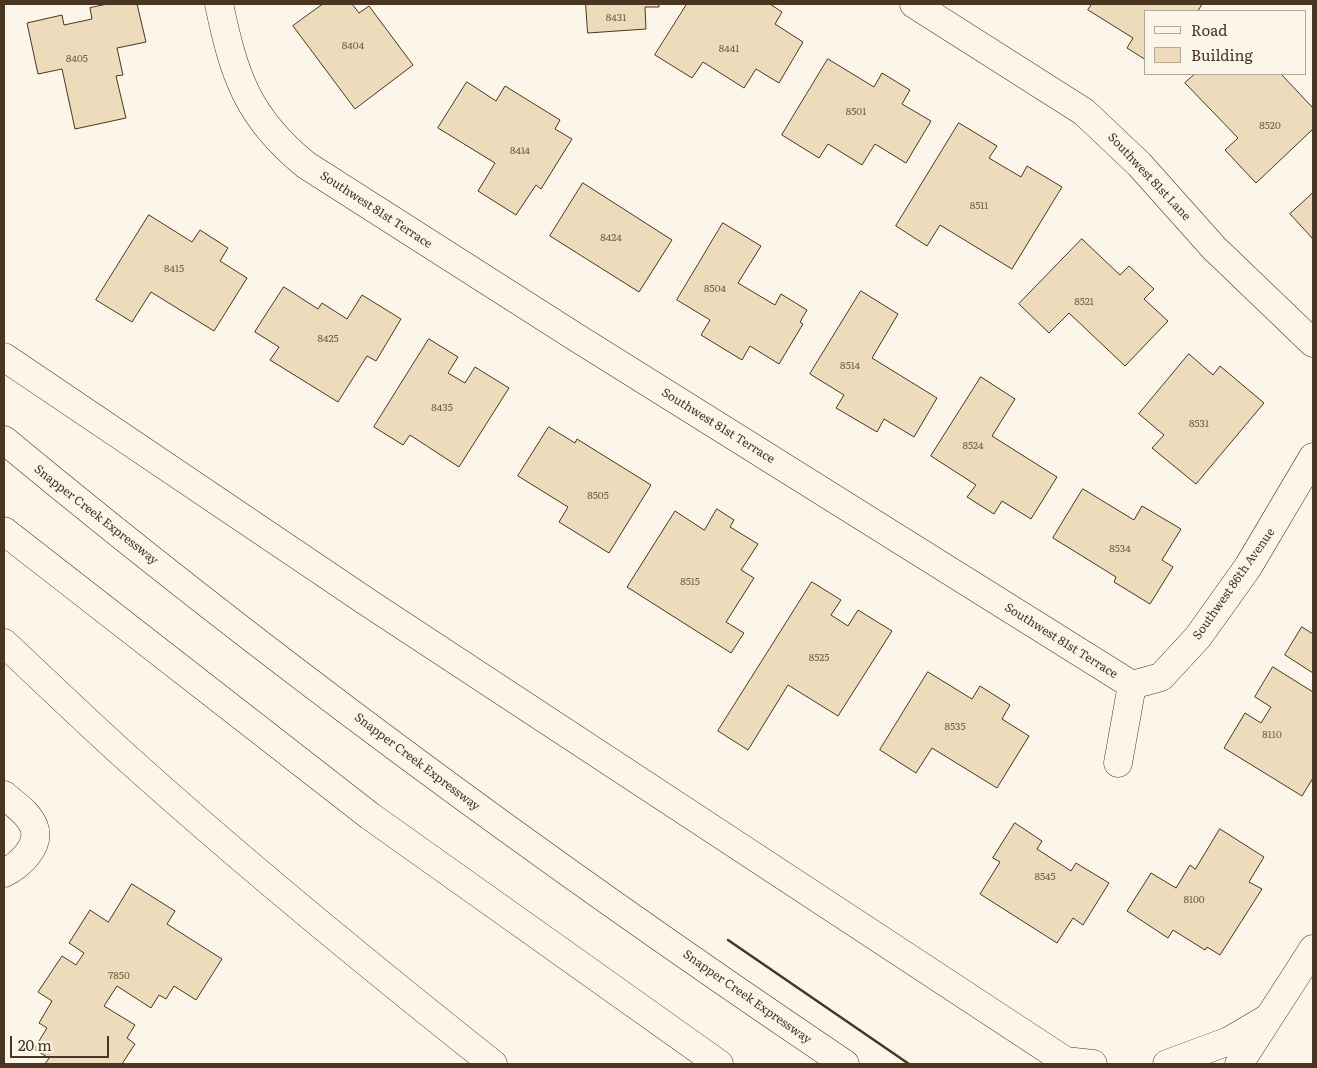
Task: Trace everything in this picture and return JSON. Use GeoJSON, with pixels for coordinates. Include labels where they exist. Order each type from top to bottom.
{"type":"FeatureCollection","features":[{"type":"Feature","properties":{"kind":"main road","name":"Southwest 81st Terrace"},"geometry":{"type":"LineString","coordinates":[[219,4],[231,57],[245,93],[256,113],[270,132],[286,149],[306,165],[574,336],[1132,685]]}},
{"type":"Feature","properties":{"kind":"main road","name":"Southwest 81st Lane"},"geometry":{"type":"LineString","coordinates":[[914,4],[1060,96],[1096,122],[1139,164],[1214,248],[1313,343]]}},
{"type":"Feature","properties":{"kind":"main road"},"geometry":{"type":"LineString","coordinates":[[4,357],[370,604],[1068,1063],[1093,1064]]}},
{"type":"Feature","properties":{"kind":"main road","name":"Snapper Creek Expressway"},"geometry":{"type":"LineString","coordinates":[[4,440],[204,600],[429,771],[615,906],[845,1064]]}},
{"type":"Feature","properties":{"kind":"main road","name":"Southwest 86th Avenue"},"geometry":{"type":"LineString","coordinates":[[1132,685],[1161,677],[1198,637],[1253,560],[1313,457]]}},
{"type":"Feature","properties":{"kind":"main road"},"geometry":{"type":"LineString","coordinates":[[4,531],[370,816],[719,1064]]}},
{"type":"Feature","properties":{"kind":"main road"},"geometry":{"type":"LineString","coordinates":[[4,643],[136,766],[308,915],[493,1064]]}},
{"type":"Feature","properties":{"kind":"main road"},"geometry":{"type":"LineString","coordinates":[[1118,763],[1132,685]]}},
{"type":"Feature","properties":{"kind":"main road"},"geometry":{"type":"LineString","coordinates":[[4,795],[27,815],[35,828],[34,840],[22,862],[4,873]]}},
{"type":"Feature","properties":{"kind":"main road"},"geometry":{"type":"LineString","coordinates":[[1239,1064],[1313,949]]}},
{"type":"Feature","properties":{"kind":"main road"},"geometry":{"type":"LineString","coordinates":[[1167,1064],[1229,1040],[1268,1018]]}},
{"type":"Feature","properties":{"kind":"building"},"geometry":{"type":"Polygon","coordinates":[[[108,4],[137,4],[146,42],[117,48],[123,75],[116,76],[126,118],[75,129],[62,69],[38,74],[27,23],[62,15],[64,25],[92,19],[90,8],[108,4]]]}},
{"type":"Feature","properties":{"kind":"building"},"geometry":{"type":"Polygon","coordinates":[[[323,4],[352,4],[359,13],[369,6],[413,65],[355,109],[293,26],[323,4]]]}},
{"type":"Feature","properties":{"kind":"building"},"geometry":{"type":"Polygon","coordinates":[[[586,4],[659,4],[659,7],[645,7],[646,29],[588,33],[586,4]]]}},
{"type":"Feature","properties":{"kind":"building"},"geometry":{"type":"Polygon","coordinates":[[[687,4],[770,4],[782,12],[775,24],[803,42],[779,83],[756,69],[744,88],[703,62],[692,78],[655,55],[687,4]]]}},
{"type":"Feature","properties":{"kind":"building"},"geometry":{"type":"Polygon","coordinates":[[[1092,4],[1202,4],[1199,10],[1144,10],[1144,59],[1127,48],[1133,38],[1088,10],[1092,4]]]}},
{"type":"Feature","properties":{"kind":"building"},"geometry":{"type":"Polygon","coordinates":[[[828,59],[874,87],[882,73],[910,90],[902,104],[931,121],[906,163],[875,144],[862,165],[828,144],[819,158],[782,135],[828,59]]]}},
{"type":"Feature","properties":{"kind":"building"},"geometry":{"type":"Polygon","coordinates":[[[1194,75],[1282,75],[1313,108],[1313,129],[1256,183],[1225,150],[1238,138],[1185,83],[1194,75]]]}},
{"type":"Feature","properties":{"kind":"building"},"geometry":{"type":"Polygon","coordinates":[[[467,82],[496,101],[505,86],[560,120],[555,129],[572,139],[541,189],[536,185],[516,215],[478,191],[495,163],[438,128],[467,82]]]}},
{"type":"Feature","properties":{"kind":"building"},"geometry":{"type":"Polygon","coordinates":[[[959,123],[997,146],[989,158],[1021,177],[1027,166],[1062,187],[1012,269],[940,225],[927,246],[896,226],[959,123]]]}},
{"type":"Feature","properties":{"kind":"building"},"geometry":{"type":"Polygon","coordinates":[[[583,183],[672,240],[639,292],[550,236],[583,183]]]}},
{"type":"Feature","properties":{"kind":"building"},"geometry":{"type":"Polygon","coordinates":[[[1313,193],[1313,239],[1290,214],[1313,193]]]}},
{"type":"Feature","properties":{"kind":"building"},"geometry":{"type":"Polygon","coordinates":[[[149,215],[192,242],[200,230],[228,248],[220,261],[247,278],[214,331],[151,292],[132,322],[96,300],[149,215]]]}},
{"type":"Feature","properties":{"kind":"building"},"geometry":{"type":"Polygon","coordinates":[[[723,223],[761,246],[738,283],[775,305],[781,294],[807,310],[800,322],[803,324],[779,364],[750,346],[742,360],[701,335],[710,320],[677,300],[723,223]]]}},
{"type":"Feature","properties":{"kind":"building"},"geometry":{"type":"Polygon","coordinates":[[[1082,239],[1120,275],[1129,266],[1154,289],[1144,299],[1168,321],[1125,366],[1069,313],[1049,333],[1019,304],[1082,239]]]}},
{"type":"Feature","properties":{"kind":"building"},"geometry":{"type":"Polygon","coordinates":[[[284,287],[318,309],[322,303],[347,319],[362,295],[401,319],[376,361],[367,356],[338,402],[270,360],[279,347],[255,332],[284,287]]]}},
{"type":"Feature","properties":{"kind":"building"},"geometry":{"type":"Polygon","coordinates":[[[861,291],[898,314],[872,358],[937,398],[914,437],[884,419],[877,432],[836,408],[844,395],[810,374],[861,291]]]}},
{"type":"Feature","properties":{"kind":"building"},"geometry":{"type":"Polygon","coordinates":[[[429,339],[458,357],[448,373],[465,383],[475,367],[509,388],[459,467],[410,435],[403,445],[374,427],[429,339]]]}},
{"type":"Feature","properties":{"kind":"building"},"geometry":{"type":"Polygon","coordinates":[[[1189,354],[1213,375],[1220,366],[1264,403],[1196,484],[1152,448],[1164,435],[1139,414],[1189,354]]]}},
{"type":"Feature","properties":{"kind":"building"},"geometry":{"type":"Polygon","coordinates":[[[981,377],[1015,399],[992,436],[1057,477],[1031,519],[1002,501],[994,514],[967,497],[976,485],[931,456],[981,377]]]}},
{"type":"Feature","properties":{"kind":"building"},"geometry":{"type":"Polygon","coordinates":[[[549,427],[575,443],[577,439],[651,485],[609,553],[559,522],[568,507],[518,476],[549,427]]]}},
{"type":"Feature","properties":{"kind":"building"},"geometry":{"type":"Polygon","coordinates":[[[1083,489],[1134,520],[1142,506],[1181,529],[1162,560],[1173,567],[1150,604],[1114,582],[1116,577],[1053,538],[1083,489]]]}},
{"type":"Feature","properties":{"kind":"building"},"geometry":{"type":"Polygon","coordinates":[[[717,509],[734,520],[730,527],[758,544],[741,570],[754,578],[726,622],[744,633],[731,653],[627,587],[675,511],[704,530],[717,509]]]}},
{"type":"Feature","properties":{"kind":"building"},"geometry":{"type":"Polygon","coordinates":[[[812,582],[841,600],[831,615],[848,626],[858,610],[892,631],[838,716],[788,685],[748,750],[718,731],[812,582]]]}},
{"type":"Feature","properties":{"kind":"building"},"geometry":{"type":"Polygon","coordinates":[[[1302,627],[1313,634],[1313,673],[1285,655],[1302,627]]]}},
{"type":"Feature","properties":{"kind":"building"},"geometry":{"type":"Polygon","coordinates":[[[1273,667],[1313,692],[1313,778],[1302,796],[1224,748],[1245,713],[1261,723],[1271,707],[1255,697],[1273,667]]]}},
{"type":"Feature","properties":{"kind":"building"},"geometry":{"type":"Polygon","coordinates":[[[928,672],[972,699],[980,686],[1010,705],[1002,719],[1029,736],[997,788],[932,748],[916,773],[880,750],[928,672]]]}},
{"type":"Feature","properties":{"kind":"building"},"geometry":{"type":"Polygon","coordinates":[[[1015,823],[1042,841],[1037,849],[1071,871],[1076,863],[1109,883],[1083,925],[1073,918],[1057,943],[980,894],[1000,862],[993,858],[1015,823]]]}},
{"type":"Feature","properties":{"kind":"building"},"geometry":{"type":"Polygon","coordinates":[[[1220,829],[1264,857],[1249,882],[1262,889],[1220,955],[1207,947],[1205,950],[1173,930],[1168,938],[1127,911],[1151,873],[1176,888],[1190,865],[1195,869],[1220,829]]]}},
{"type":"Feature","properties":{"kind":"building"},"geometry":{"type":"Polygon","coordinates":[[[132,884],[175,911],[167,924],[222,959],[196,1000],[174,986],[166,999],[159,995],[151,1008],[117,986],[104,1006],[135,1025],[127,1038],[135,1044],[122,1064],[45,1064],[49,1058],[34,1049],[47,1028],[39,1023],[52,1001],[38,992],[62,956],[76,965],[84,953],[69,943],[90,910],[108,922],[132,884]]]}},
{"type":"Feature","properties":{"kind":"wall"},"geometry":{"type":"LineString","coordinates":[[728,940],[909,1064]]}}]}
